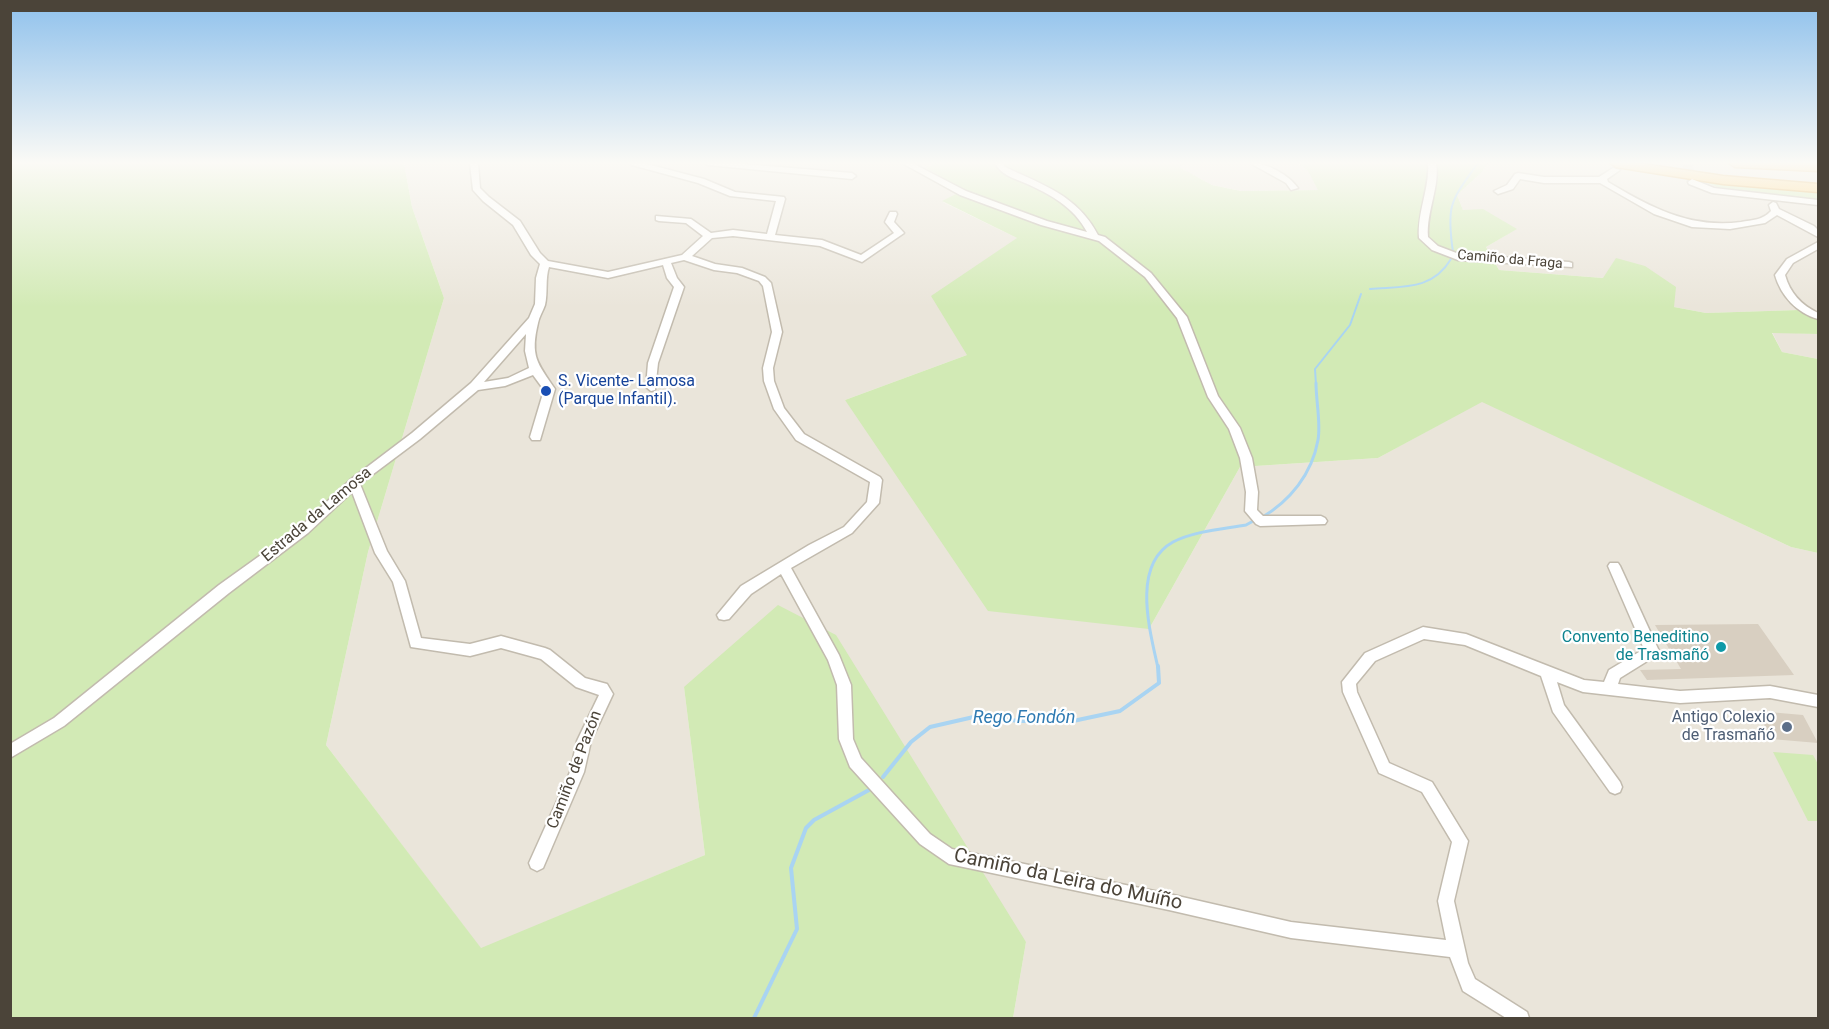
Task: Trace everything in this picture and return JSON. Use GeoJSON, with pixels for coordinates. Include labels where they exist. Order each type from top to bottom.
{"type":"FeatureCollection","features":[{"type":"Feature","properties":{"kind":"street"},"geometry":{"type":"LineString","coordinates":[[502,211],[517,223],[525,239],[545,262],[608,275],[685,257],[709,236],[733,233],[822,243],[862,259],[899,233],[889,222],[893,214]]}},
{"type":"Feature","properties":{"kind":"street"},"geometry":{"type":"LineString","coordinates":[[770,238],[778,211]]}},
{"type":"Feature","properties":{"kind":"street"},"geometry":{"type":"LineString","coordinates":[[1012,211],[1044,223],[1102,239],[1148,275],[1182,317],[1213,397],[1234,428],[1246,458],[1252,492],[1253,516],[1260,521],[1321,521]]}},
{"type":"Feature","properties":{"kind":"street"},"geometry":{"type":"LineString","coordinates":[[1075,211],[1089,225],[1093,235]]}},
{"type":"Feature","properties":{"kind":"street","name":"Camiño da Fraga"},"geometry":{"type":"LineString","coordinates":[[1424,211],[1424,238],[1435,248],[1458,257],[1569,265]]}},
{"type":"Feature","properties":{"kind":"street"},"geometry":{"type":"LineString","coordinates":[[1650,211],[1690,224],[1718,228],[1766,220],[1775,212],[1816,230]]}},
{"type":"Feature","properties":{"kind":"street"},"geometry":{"type":"LineString","coordinates":[[659,218],[688,221],[709,236]]}},
{"type":"Feature","properties":{"kind":"street"},"geometry":{"type":"LineString","coordinates":[[1816,251],[1790,261],[1780,275],[1782,285],[1789,295],[1800,306],[1818,316]]}},
{"type":"Feature","properties":{"kind":"street"},"geometry":{"type":"LineString","coordinates":[[685,257],[714,267],[739,270],[762,279],[768,285],[777,333],[768,368],[769,381],[779,409],[800,437],[876,480],[873,503],[848,530],[746,590],[724,615]]}},
{"type":"Feature","properties":{"kind":"street"},"geometry":{"type":"LineString","coordinates":[[651,387],[653,363],[679,287],[672,278],[666,261]]}},
{"type":"Feature","properties":{"kind":"street","name":"Estrada da Lamosa"},"geometry":{"type":"LineString","coordinates":[[10,752],[58,722],[224,589],[304,530],[354,483],[416,436],[475,386],[534,319],[540,304],[541,278],[545,262]]}},
{"type":"Feature","properties":{"kind":"street"},"geometry":{"type":"LineString","coordinates":[[534,319],[530,347],[533,370],[550,389],[537,437]]}},
{"type":"Feature","properties":{"kind":"street"},"geometry":{"type":"LineString","coordinates":[[475,386],[506,384],[533,370]]}},
{"type":"Feature","properties":{"kind":"street","name":"Camiño de Pazón"},"geometry":{"type":"LineString","coordinates":[[354,483],[381,553],[399,581],[416,643],[470,650],[501,642],[545,654],[581,682],[602,688],[606,694],[584,741],[577,772],[537,863]]}},
{"type":"Feature","properties":{"kind":"street"},"geometry":{"type":"LineString","coordinates":[[1610,689],[1614,674],[1652,651],[1614,566]]}},
{"type":"Feature","properties":{"kind":"street","name":"Camiño da Leira do Muíño"},"geometry":{"type":"LineString","coordinates":[[784,567],[834,659],[844,685],[846,739],[855,762],[925,839],[949,856],[1291,930],[1456,949]]}},
{"type":"Feature","properties":{"kind":"street"},"geometry":{"type":"LineString","coordinates":[[1521,1018],[1469,985],[1460,964],[1446,901],[1460,841],[1427,787],[1384,768],[1350,692],[1349,682],[1370,657],[1423,633],[1466,640],[1583,686],[1680,697],[1770,692],[1818,701]]}},
{"type":"Feature","properties":{"kind":"street"},"geometry":{"type":"LineString","coordinates":[[1547,672],[1558,708],[1614,787]]}},
{"type":"Feature","properties":{"kind":"shaded area"},"geometry":{"type":"Polygon","coordinates":[[[413,211],[962,211],[1017,238],[967,355],[845,400],[1149,629],[1240,467],[1378,458],[1482,401],[1791,547],[1818,553],[1818,1018],[1013,1018],[1026,942],[684,687],[705,855],[481,949],[326,745],[368,552],[444,298],[413,211]]]}},
{"type":"Feature","properties":{"kind":"shaded area"},"geometry":{"type":"Polygon","coordinates":[[[1466,211],[1818,211],[1818,319],[1799,310],[1706,313],[1674,307],[1603,278],[1499,270],[1486,247],[1516,229],[1466,211]]]}},
{"type":"Feature","properties":{"kind":"shaded area"},"geometry":{"type":"Polygon","coordinates":[[[1772,332],[1818,334],[1818,359],[1782,352],[1772,332]]]}},
{"type":"Feature","properties":{"kind":"green space"},"geometry":{"type":"Polygon","coordinates":[[[10,211],[413,211],[444,298],[368,552],[326,745],[481,948],[705,855],[684,687],[778,605],[836,635],[1026,942],[1013,1018],[11,1018],[10,211]]]}},
{"type":"Feature","properties":{"kind":"green space"},"geometry":{"type":"Polygon","coordinates":[[[962,211],[1486,211],[1517,229],[1486,247],[1499,270],[1603,278],[1616,258],[1645,266],[1676,287],[1674,307],[1706,313],[1799,310],[1818,319],[1818,334],[1772,333],[1782,352],[1818,359],[1818,553],[1791,547],[1482,402],[1378,458],[1240,467],[1149,629],[988,611],[845,400],[967,355],[931,296],[1017,238],[962,211]]]}},
{"type":"Feature","properties":{"kind":"green space"},"geometry":{"type":"Polygon","coordinates":[[[1773,752],[1813,755],[1818,764],[1818,821],[1808,821],[1773,752]]]}},
{"type":"Feature","properties":{"kind":"building","name":"Convento Beneditino de Trasmañó"},"geometry":{"type":"Polygon","coordinates":[[[1758,624],[1794,675],[1647,680],[1640,670],[1681,669],[1655,625],[1758,624]]]}},
{"type":"Feature","properties":{"kind":"building","name":"Antigo Colexio de Trasmañó"},"geometry":{"type":"Polygon","coordinates":[[[1757,711],[1803,715],[1818,743],[1771,739],[1757,711]]]}},
{"type":"Feature","properties":{"kind":"waterway","name":"Rego Fondón"},"geometry":{"type":"LineString","coordinates":[[1451,211],[1450,223],[1453,252]]}},
{"type":"Feature","properties":{"kind":"waterway","name":"Rego Fondón"},"geometry":{"type":"LineString","coordinates":[[1370,289],[1405,287],[1425,282],[1435,277],[1451,259]]}},
{"type":"Feature","properties":{"kind":"waterway","name":"Rego Fondón"},"geometry":{"type":"LineString","coordinates":[[1316,385],[1315,369],[1350,325],[1361,294]]}},
{"type":"Feature","properties":{"kind":"waterway","name":"Rego Fondón"},"geometry":{"type":"LineString","coordinates":[[1261,518],[1290,495],[1311,464],[1319,433],[1316,383]]}},
{"type":"Feature","properties":{"kind":"waterway","name":"Rego Fondón"},"geometry":{"type":"LineString","coordinates":[[1158,668],[1148,618],[1147,600],[1152,566],[1160,552],[1181,538],[1246,525],[1255,520]]}},
{"type":"Feature","properties":{"kind":"waterway","name":"Rego Fondón"},"geometry":{"type":"LineString","coordinates":[[883,777],[911,742],[930,727],[978,716],[1019,721],[1073,721],[1120,711],[1159,683],[1158,666]]}},
{"type":"Feature","properties":{"kind":"waterway","name":"Rego Fondón"},"geometry":{"type":"LineString","coordinates":[[754,1018],[797,929],[791,868],[806,828],[814,820],[869,790]]}},
{"type":"Feature","properties":{"kind":"place","name":"S. Vicente- Lamosa (Parque Infantil)."},"geometry":{"type":"Point","coordinates":[546,391]}},
{"type":"Feature","properties":{"kind":"place","name":"Convento Beneditino de Trasmañó"},"geometry":{"type":"Point","coordinates":[1721,647]}},
{"type":"Feature","properties":{"kind":"place","name":"Antigo Colexio de Trasmañó"},"geometry":{"type":"Point","coordinates":[1787,727]}}]}
